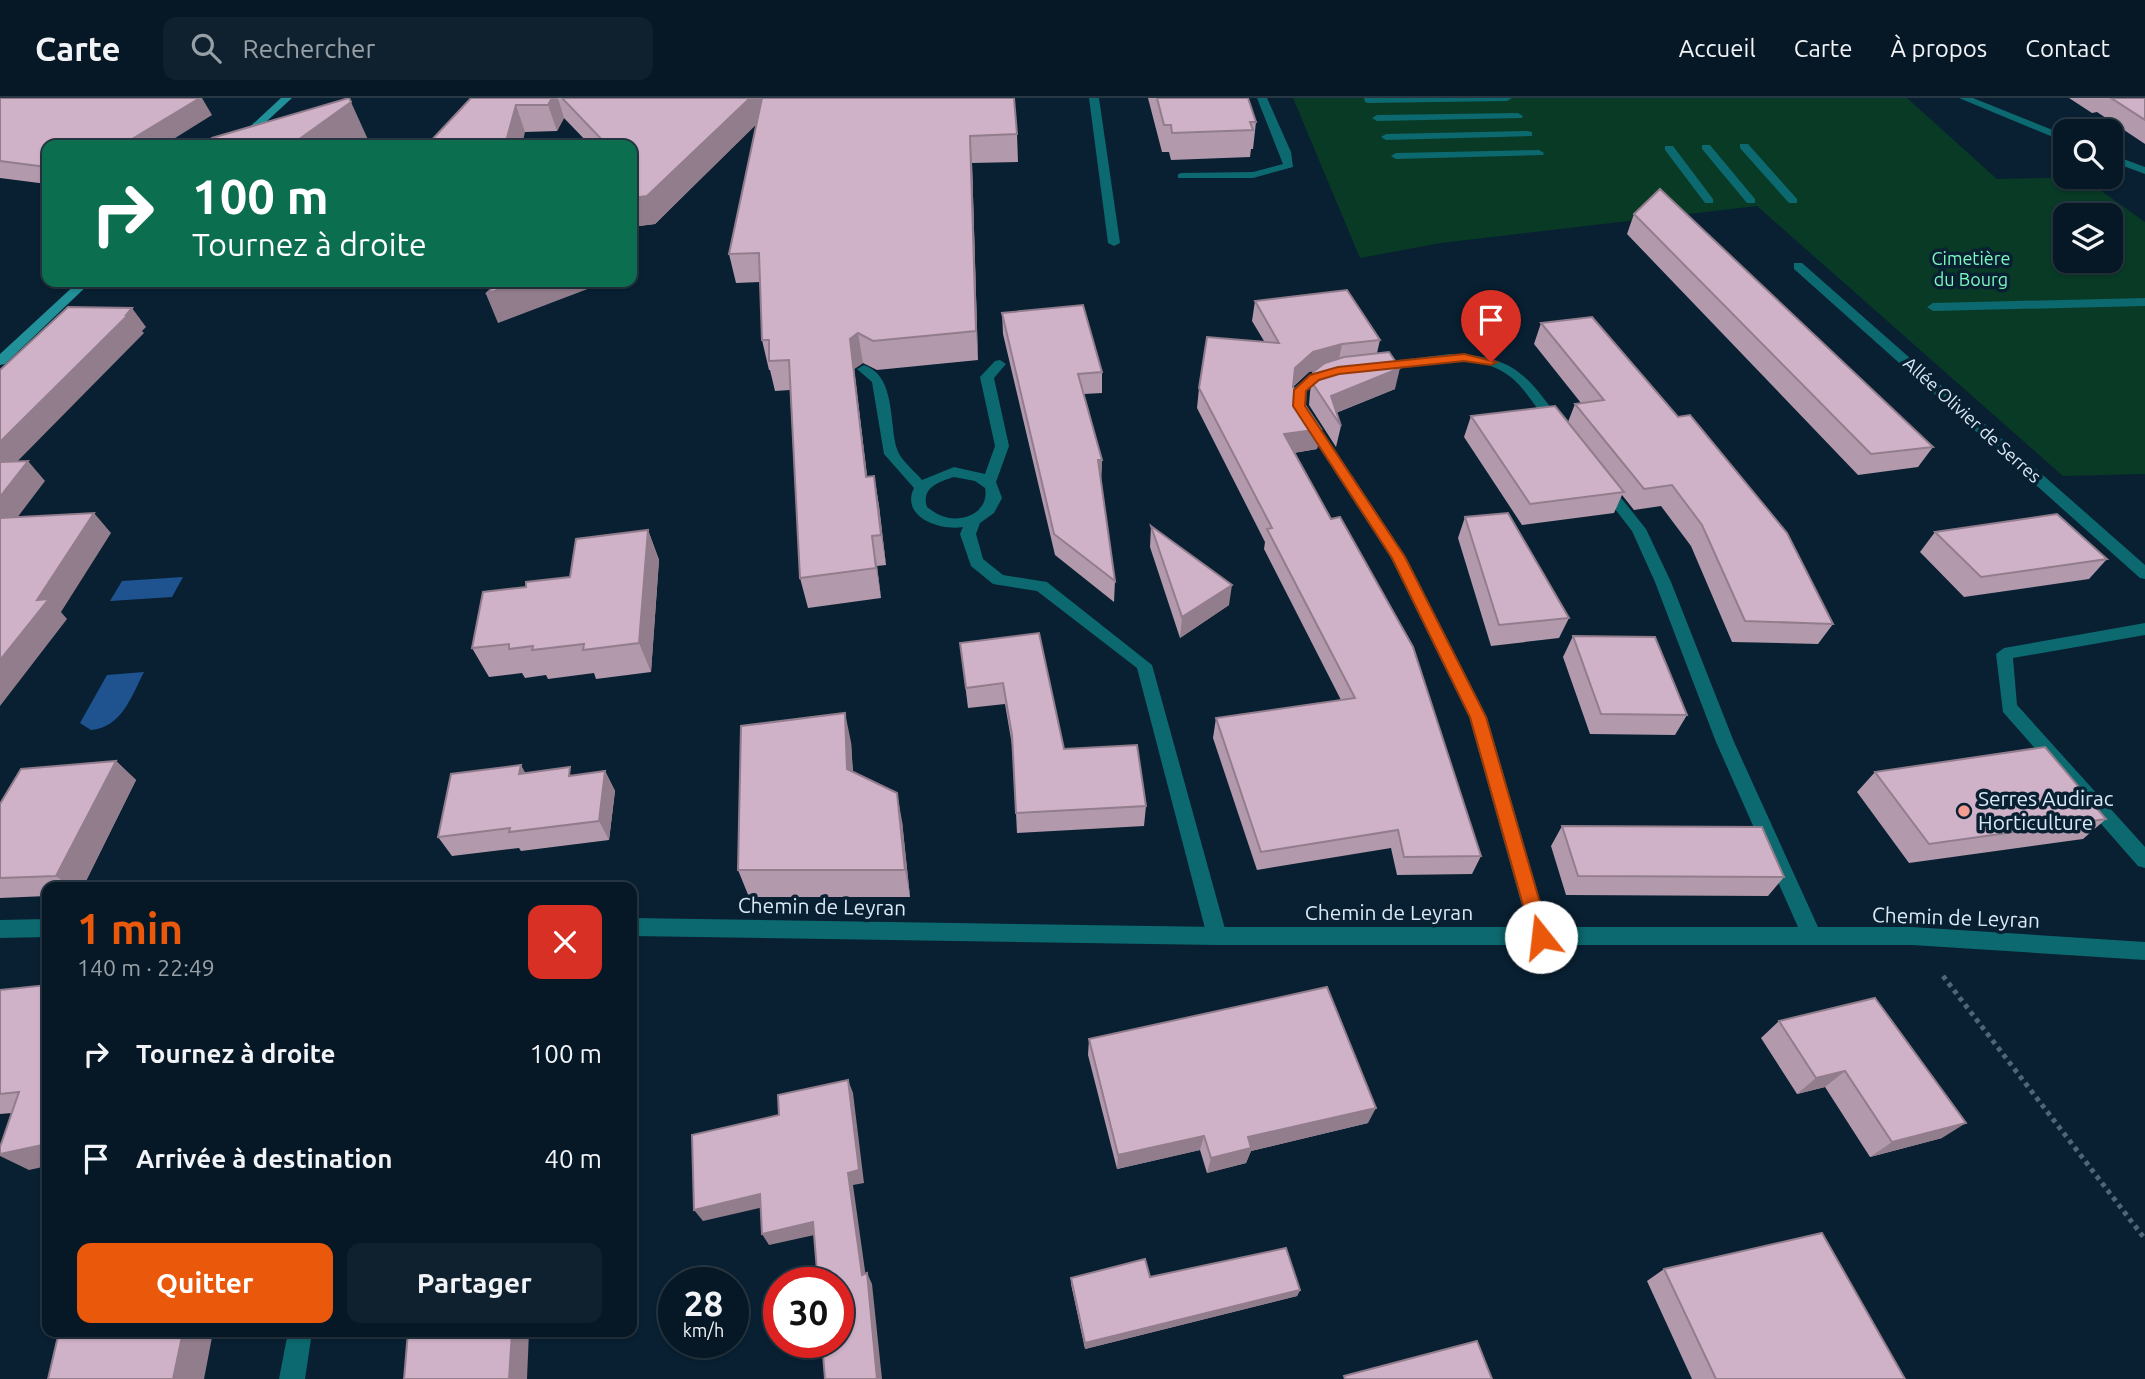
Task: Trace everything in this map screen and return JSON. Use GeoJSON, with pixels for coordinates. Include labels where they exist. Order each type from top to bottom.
{"type":"FeatureCollection","features":[{"type":"Feature","properties":{"kind":"main road"},"geometry":{"type":"LineString","coordinates":[[241,140],[287,98]]}},
{"type":"Feature","properties":{"kind":"main road"},"geometry":{"type":"LineString","coordinates":[[0,361],[80,287]]}},
{"type":"Feature","properties":{"kind":"street"},"geometry":{"type":"LineString","coordinates":[[1094,98],[1114,243]]}},
{"type":"Feature","properties":{"kind":"street"},"geometry":{"type":"LineString","coordinates":[[1182,176],[1258,175],[1279,172],[1289,165],[1262,98]]}},
{"type":"Feature","properties":{"kind":"street"},"geometry":{"type":"LineString","coordinates":[[1368,100],[1507,98]]}},
{"type":"Feature","properties":{"kind":"street"},"geometry":{"type":"LineString","coordinates":[[1964,98],[2053,134]]}},
{"type":"Feature","properties":{"kind":"street"},"geometry":{"type":"LineString","coordinates":[[1377,118],[1518,116]]}},
{"type":"Feature","properties":{"kind":"street"},"geometry":{"type":"LineString","coordinates":[[1386,136],[1528,134]]}},
{"type":"Feature","properties":{"kind":"street"},"geometry":{"type":"LineString","coordinates":[[1744,146],[1793,201]]}},
{"type":"Feature","properties":{"kind":"street"},"geometry":{"type":"LineString","coordinates":[[1706,147],[1751,201]]}},
{"type":"Feature","properties":{"kind":"street"},"geometry":{"type":"LineString","coordinates":[[1669,148],[1709,201]]}},
{"type":"Feature","properties":{"kind":"street"},"geometry":{"type":"LineString","coordinates":[[1396,156],[1539,153]]}},
{"type":"Feature","properties":{"kind":"street"},"geometry":{"type":"LineString","coordinates":[[2123,162],[2145,171]]}},
{"type":"Feature","properties":{"kind":"street","name":"Allée Olivier de Serres"},"geometry":{"type":"LineString","coordinates":[[1798,266],[2145,574]]}},
{"type":"Feature","properties":{"kind":"street"},"geometry":{"type":"LineString","coordinates":[[1933,307],[2145,302]]}},
{"type":"Feature","properties":{"kind":"street"},"geometry":{"type":"LineString","coordinates":[[1541,937],[1478,717],[1398,557],[1299,406],[1300,390],[1315,378],[1357,369],[1464,357],[1491,362],[1516,374],[1567,440]]}},
{"type":"Feature","properties":{"kind":"street"},"geometry":{"type":"LineString","coordinates":[[989,482],[1002,446],[987,376],[1000,364]]}},
{"type":"Feature","properties":{"kind":"street"},"geometry":{"type":"LineString","coordinates":[[864,369],[878,381],[891,454],[921,487]]}},
{"type":"Feature","properties":{"kind":"street"},"geometry":{"type":"LineString","coordinates":[[954,472],[979,476],[989,482],[995,490],[996,498],[992,507],[973,520],[949,523],[928,516],[917,503],[921,487],[930,480],[954,472]]}},
{"type":"Feature","properties":{"kind":"street"},"geometry":{"type":"LineString","coordinates":[[1593,472],[1639,529],[1663,582],[1725,741],[1812,937]]}},
{"type":"Feature","properties":{"kind":"street"},"geometry":{"type":"LineString","coordinates":[[973,520],[968,534],[976,562],[999,580],[1041,586],[1144,665],[1217,936]]}},
{"type":"Feature","properties":{"kind":"street"},"geometry":{"type":"LineString","coordinates":[[2145,629],[2004,654],[2009,707],[2145,860]]}},
{"type":"Feature","properties":{"kind":"street","name":"Chemin de Leyran"},"geometry":{"type":"LineString","coordinates":[[637,927],[1217,936],[1912,936],[2145,951]]}},
{"type":"Feature","properties":{"kind":"street"},"geometry":{"type":"LineString","coordinates":[[0,929],[42,928]]}},
{"type":"Feature","properties":{"kind":"street"},"geometry":{"type":"LineString","coordinates":[[292,1379],[299,1337]]}},
{"type":"Feature","properties":{"kind":"path"},"geometry":{"type":"LineString","coordinates":[[1912,936],[2145,1239]]}},
{"type":"Feature","properties":{"kind":"green space","name":"Cimetière du Bourg"},"geometry":{"type":"Polygon","coordinates":[[[1293,98],[1907,98],[1997,179],[2053,178],[2053,189],[2099,189],[2118,203],[2053,203],[2053,273],[2123,273],[2123,206],[2145,222],[2145,474],[2063,476],[1757,206],[1441,243],[1360,258],[1293,98]]]}},
{"type":"Feature","properties":{"kind":"water"},"geometry":{"type":"Polygon","coordinates":[[[183,577],[172,597],[110,601],[122,581],[183,577]]]}},
{"type":"Feature","properties":{"kind":"water"},"geometry":{"type":"Polygon","coordinates":[[[144,672],[130,701],[111,723],[91,730],[80,723],[107,675],[144,672]]]}},
{"type":"Feature","properties":{"kind":"building"},"geometry":{"type":"Polygon","coordinates":[[[0,98],[200,98],[130,140],[42,140],[42,166],[0,161],[0,98]]]}},
{"type":"Feature","properties":{"kind":"building"},"geometry":{"type":"Polygon","coordinates":[[[349,98],[351,102],[298,140],[209,140],[349,98]]]}},
{"type":"Feature","properties":{"kind":"building"},"geometry":{"type":"Polygon","coordinates":[[[471,98],[552,98],[548,105],[516,105],[506,140],[432,140],[471,98]]]}},
{"type":"Feature","properties":{"kind":"building"},"geometry":{"type":"Polygon","coordinates":[[[562,98],[750,98],[647,196],[637,197],[637,140],[602,140],[562,98]]]}},
{"type":"Feature","properties":{"kind":"building"},"geometry":{"type":"Polygon","coordinates":[[[762,98],[1014,98],[1017,134],[970,136],[976,331],[873,341],[858,333],[850,339],[866,477],[874,476],[881,535],[872,536],[876,568],[800,578],[789,360],[769,361],[769,340],[762,340],[759,253],[729,254],[762,98]]]}},
{"type":"Feature","properties":{"kind":"building"},"geometry":{"type":"Polygon","coordinates":[[[1157,98],[1248,98],[1256,122],[1250,122],[1253,130],[1172,133],[1171,125],[1164,125],[1157,98]]]}},
{"type":"Feature","properties":{"kind":"building"},"geometry":{"type":"Polygon","coordinates":[[[2111,98],[2145,98],[2145,120],[2111,98]]]}},
{"type":"Feature","properties":{"kind":"building"},"geometry":{"type":"Polygon","coordinates":[[[1660,189],[1933,447],[1871,454],[1634,214],[1660,189]]]}},
{"type":"Feature","properties":{"kind":"building"},"geometry":{"type":"Polygon","coordinates":[[[493,287],[505,287],[486,294],[493,287]]]}},
{"type":"Feature","properties":{"kind":"building"},"geometry":{"type":"Polygon","coordinates":[[[1347,290],[1380,340],[1342,344],[1313,352],[1295,368],[1293,387],[1321,429],[1284,434],[1331,519],[1340,517],[1413,647],[1481,856],[1404,857],[1398,830],[1261,852],[1216,718],[1355,698],[1267,529],[1272,528],[1199,388],[1207,337],[1279,343],[1255,301],[1347,290]]]}},
{"type":"Feature","properties":{"kind":"building"},"geometry":{"type":"Polygon","coordinates":[[[1083,305],[1102,372],[1078,374],[1102,460],[1098,460],[1115,581],[1054,534],[1002,313],[1083,305]]]}},
{"type":"Feature","properties":{"kind":"building"},"geometry":{"type":"Polygon","coordinates":[[[68,307],[132,308],[0,442],[0,370],[68,307]]]}},
{"type":"Feature","properties":{"kind":"building"},"geometry":{"type":"Polygon","coordinates":[[[1592,317],[1678,417],[1690,415],[1787,533],[1833,624],[1745,621],[1702,525],[1672,485],[1644,489],[1575,404],[1604,400],[1541,323],[1592,317]]]}},
{"type":"Feature","properties":{"kind":"building"},"geometry":{"type":"Polygon","coordinates":[[[1389,352],[1400,368],[1331,396],[1341,426],[1313,384],[1313,372],[1325,363],[1344,357],[1389,352]]]}},
{"type":"Feature","properties":{"kind":"building"},"geometry":{"type":"Polygon","coordinates":[[[1555,406],[1624,492],[1530,504],[1471,416],[1555,406]]]}},
{"type":"Feature","properties":{"kind":"building"},"geometry":{"type":"Polygon","coordinates":[[[28,461],[0,497],[0,462],[28,461]]]}},
{"type":"Feature","properties":{"kind":"building"},"geometry":{"type":"Polygon","coordinates":[[[94,513],[37,600],[49,599],[0,660],[0,518],[94,513]]]}},
{"type":"Feature","properties":{"kind":"building"},"geometry":{"type":"Polygon","coordinates":[[[1508,513],[1569,618],[1499,625],[1465,517],[1508,513]]]}},
{"type":"Feature","properties":{"kind":"building"},"geometry":{"type":"Polygon","coordinates":[[[2057,514],[2107,559],[1981,577],[1935,532],[2057,514]]]}},
{"type":"Feature","properties":{"kind":"building"},"geometry":{"type":"Polygon","coordinates":[[[1151,526],[1232,585],[1182,617],[1151,526]]]}},
{"type":"Feature","properties":{"kind":"building"},"geometry":{"type":"Polygon","coordinates":[[[648,530],[639,643],[583,650],[584,644],[532,650],[533,646],[509,649],[509,644],[472,648],[483,592],[526,587],[526,582],[570,577],[576,539],[648,530]]]}},
{"type":"Feature","properties":{"kind":"building"},"geometry":{"type":"Polygon","coordinates":[[[1039,633],[1064,749],[1137,745],[1146,806],[1016,813],[1012,735],[1003,683],[966,688],[960,643],[1039,633]]]}},
{"type":"Feature","properties":{"kind":"building"},"geometry":{"type":"Polygon","coordinates":[[[1573,636],[1655,637],[1687,715],[1601,714],[1573,636]]]}},
{"type":"Feature","properties":{"kind":"building"},"geometry":{"type":"Polygon","coordinates":[[[845,713],[847,769],[897,793],[905,870],[738,870],[741,726],[845,713]]]}},
{"type":"Feature","properties":{"kind":"building"},"geometry":{"type":"Polygon","coordinates":[[[2045,747],[2106,819],[1929,844],[1875,772],[2045,747]]]}},
{"type":"Feature","properties":{"kind":"building"},"geometry":{"type":"Polygon","coordinates":[[[116,761],[56,876],[0,878],[0,804],[21,769],[116,761]]]}},
{"type":"Feature","properties":{"kind":"building"},"geometry":{"type":"Polygon","coordinates":[[[521,765],[519,774],[570,767],[569,776],[605,771],[599,821],[438,837],[451,774],[521,765]]]}},
{"type":"Feature","properties":{"kind":"building"},"geometry":{"type":"Polygon","coordinates":[[[1562,826],[1762,827],[1784,877],[1578,876],[1562,826]]]}},
{"type":"Feature","properties":{"kind":"building"},"geometry":{"type":"Polygon","coordinates":[[[42,986],[42,1145],[0,1154],[19,1092],[0,1094],[0,990],[42,986]]]}},
{"type":"Feature","properties":{"kind":"building"},"geometry":{"type":"Polygon","coordinates":[[[1327,987],[1376,1108],[1248,1137],[1251,1148],[1211,1158],[1204,1136],[1118,1155],[1089,1039],[1327,987]]]}},
{"type":"Feature","properties":{"kind":"building"},"geometry":{"type":"Polygon","coordinates":[[[1875,998],[1966,1123],[1892,1142],[1845,1071],[1816,1078],[1779,1021],[1875,998]]]}},
{"type":"Feature","properties":{"kind":"building"},"geometry":{"type":"Polygon","coordinates":[[[848,1080],[859,1170],[848,1173],[862,1275],[867,1273],[877,1379],[825,1379],[823,1358],[854,1358],[854,1267],[817,1267],[813,1222],[762,1234],[760,1194],[694,1210],[692,1135],[779,1115],[778,1095],[848,1080]]]}},
{"type":"Feature","properties":{"kind":"building"},"geometry":{"type":"Polygon","coordinates":[[[1822,1233],[1905,1379],[1716,1379],[1664,1269],[1822,1233]]]}},
{"type":"Feature","properties":{"kind":"building"},"geometry":{"type":"Polygon","coordinates":[[[1286,1248],[1300,1290],[1085,1343],[1071,1278],[1145,1259],[1150,1277],[1286,1248]]]}},
{"type":"Feature","properties":{"kind":"building"},"geometry":{"type":"Polygon","coordinates":[[[58,1337],[182,1337],[173,1379],[48,1379],[58,1337]]]}},
{"type":"Feature","properties":{"kind":"building"},"geometry":{"type":"Polygon","coordinates":[[[408,1337],[512,1337],[509,1379],[404,1379],[408,1337]]]}},
{"type":"Feature","properties":{"kind":"building"},"geometry":{"type":"Polygon","coordinates":[[[1477,1341],[1492,1379],[1345,1379],[1344,1376],[1477,1341]]]}},
{"type":"Feature","properties":{"kind":"place","name":"Serres Audirac Horticulture"},"geometry":{"type":"Point","coordinates":[1964,811]}},
{"type":"Feature","properties":{"kind":"route"},"geometry":{"type":"LineString","coordinates":[[1491,362],[1464,357],[1338,371],[1315,378],[1300,390],[1299,406],[1398,557],[1478,717],[1541,937]]}}]}
